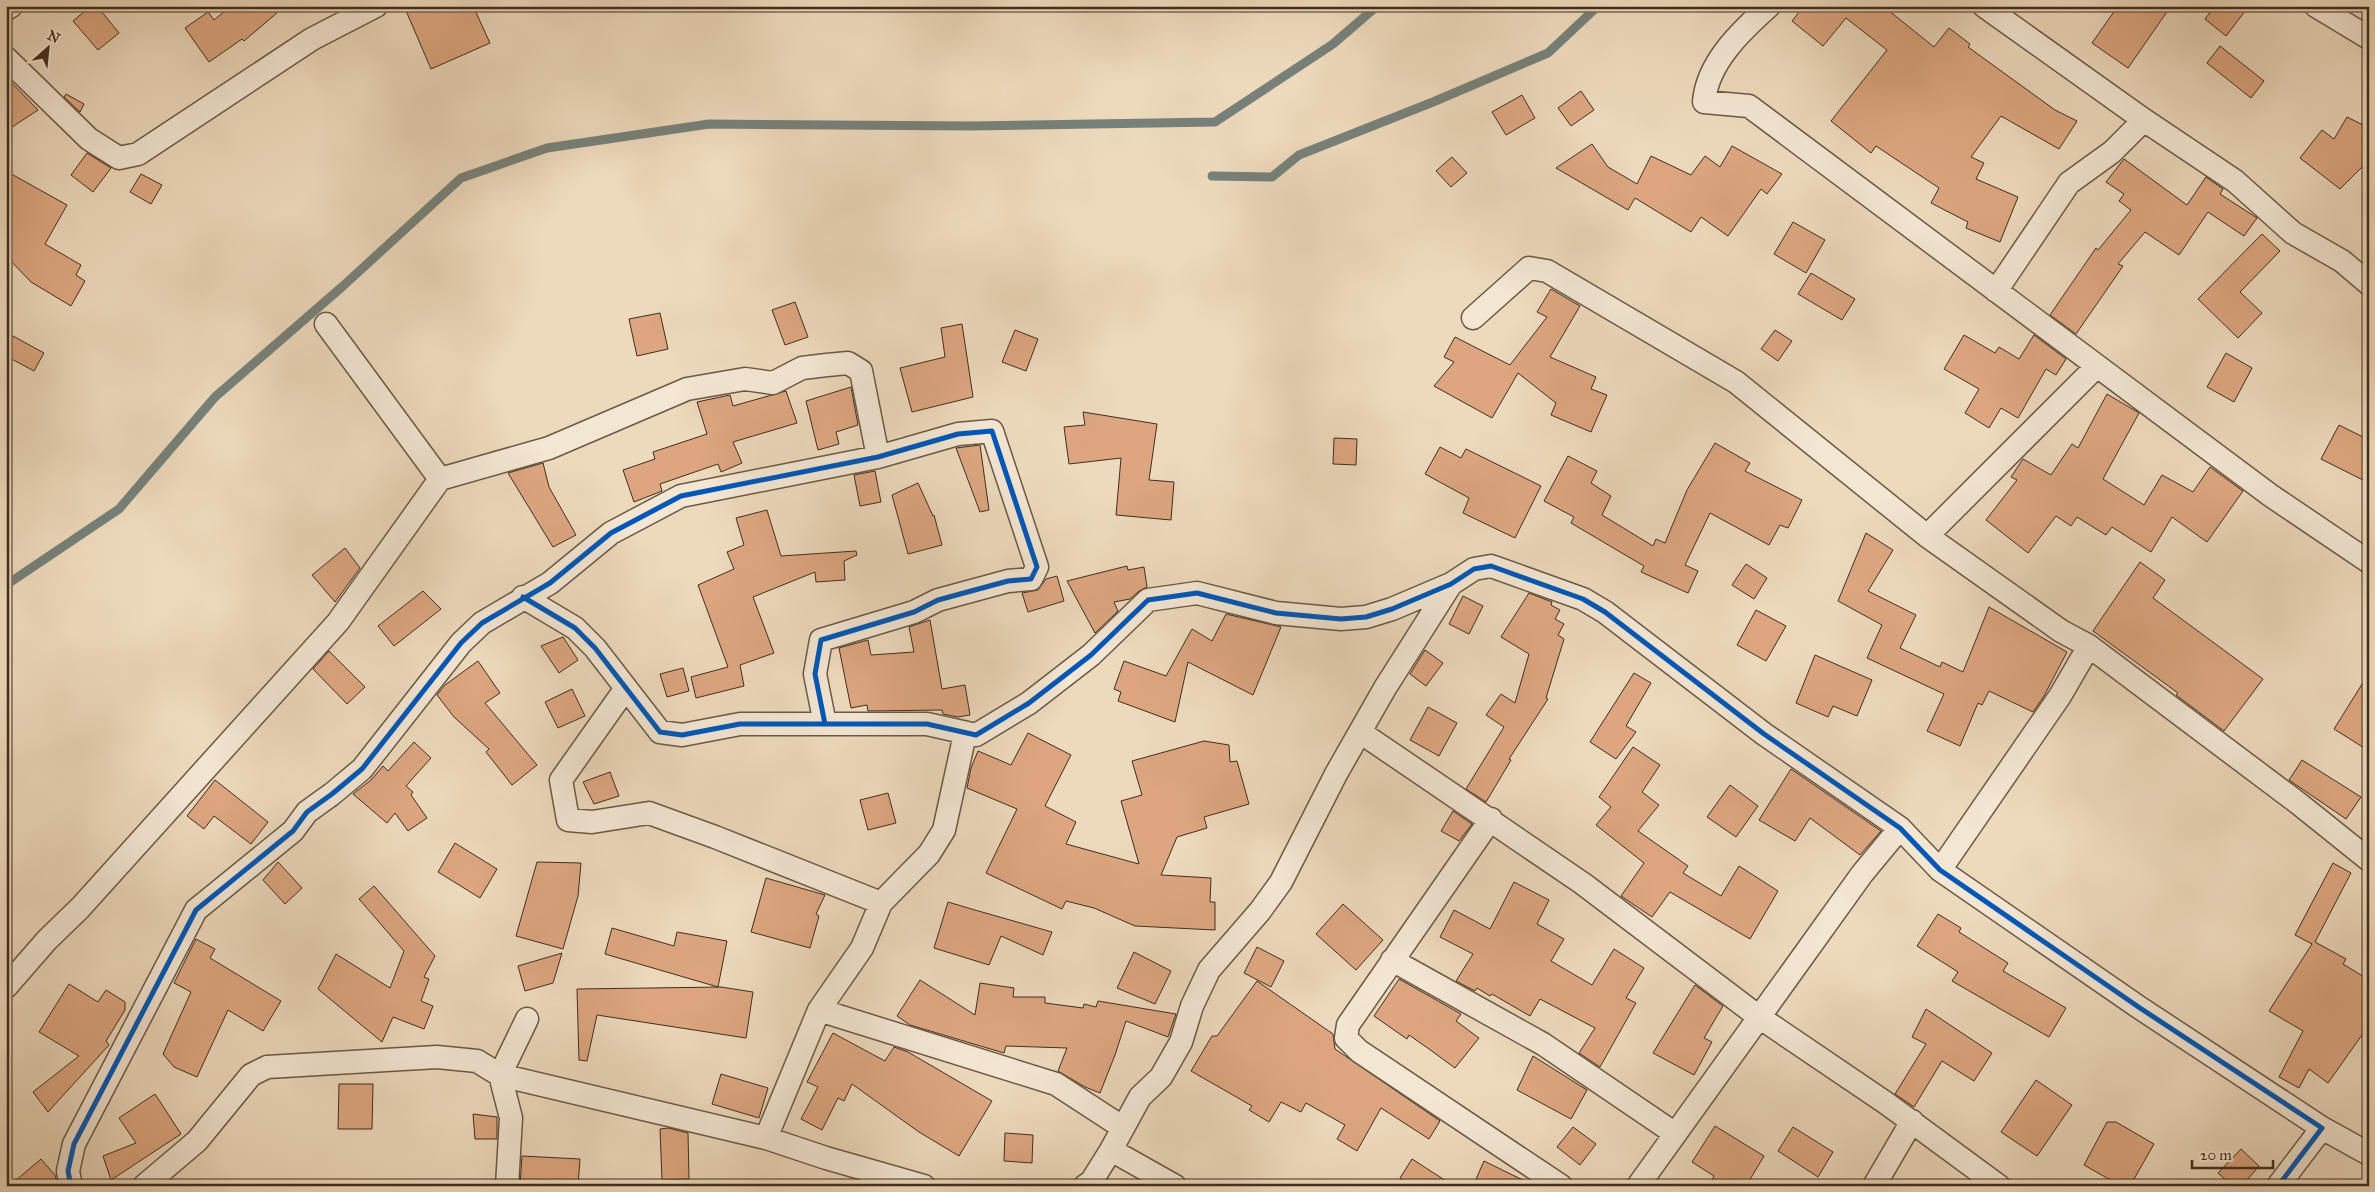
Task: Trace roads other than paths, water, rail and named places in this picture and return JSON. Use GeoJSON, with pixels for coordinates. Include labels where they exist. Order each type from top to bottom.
{"type":"FeatureCollection","features":[{"type":"Feature","properties":{"kind":"street"},"geometry":{"type":"LineString","coordinates":[[6,9],[12,6]]}},
{"type":"Feature","properties":{"kind":"street"},"geometry":{"type":"LineString","coordinates":[[6,58],[89,139],[119,158],[138,154],[312,40],[376,6]]}},
{"type":"Feature","properties":{"kind":"street"},"geometry":{"type":"LineString","coordinates":[[1769,6],[1750,23],[1714,66],[1705,88],[1704,102],[1749,106],[2270,495],[2369,562]]}},
{"type":"Feature","properties":{"kind":"street"},"geometry":{"type":"LineString","coordinates":[[1984,6],[2144,120],[2235,181],[2293,233],[2342,261],[2369,284]]}},
{"type":"Feature","properties":{"kind":"street"},"geometry":{"type":"LineString","coordinates":[[2316,6],[2369,38]]}},
{"type":"Feature","properties":{"kind":"street"},"geometry":{"type":"LineString","coordinates":[[1996,291],[2069,183],[2112,152],[2144,120]]}},
{"type":"Feature","properties":{"kind":"street"},"geometry":{"type":"LineString","coordinates":[[1474,318],[1529,268],[1547,271],[1736,382],[1927,536],[2061,631],[2089,646],[2298,803],[2369,860]]}},
{"type":"Feature","properties":{"kind":"street"},"geometry":{"type":"LineString","coordinates":[[326,324],[440,479]]}},
{"type":"Feature","properties":{"kind":"street"},"geometry":{"type":"LineString","coordinates":[[6,987],[47,940],[80,908],[338,622],[440,479],[549,448],[687,389],[745,378],[773,383],[802,368],[848,363],[860,371],[878,458]]}},
{"type":"Feature","properties":{"kind":"street"},"geometry":{"type":"LineString","coordinates":[[1927,536],[2097,366]]}},
{"type":"Feature","properties":{"kind":"street"},"geometry":{"type":"LineString","coordinates":[[71,1186],[68,1171],[74,1144],[196,910],[293,831],[307,812],[362,769],[461,643],[482,623],[523,597],[550,583],[611,533],[681,496],[878,458],[958,434],[992,431],[1037,567],[1031,579],[1008,581],[938,600],[914,612],[821,640],[816,682],[825,724]]}},
{"type":"Feature","properties":{"kind":"street"},"geometry":{"type":"LineString","coordinates":[[523,597],[575,628],[595,648],[660,732],[682,735],[740,724],[926,724],[976,735],[1029,703],[1091,655],[1148,600],[1198,593],[1276,612],[1341,619],[1366,617],[1392,609],[1451,584],[1474,569],[1491,566],[1582,599],[1605,612],[1764,734],[1900,828],[1940,870],[2140,1008],[2322,1128],[2369,1154]]}},
{"type":"Feature","properties":{"kind":"street"},"geometry":{"type":"LineString","coordinates":[[1086,1186],[1091,1182],[1112,1150],[1122,1127],[1140,1097],[1161,1077],[1181,1042],[1192,1006],[1209,970],[1260,911],[1281,882],[1360,732],[1451,584]]}},
{"type":"Feature","properties":{"kind":"street"},"geometry":{"type":"LineString","coordinates":[[1940,870],[2060,696],[2089,646]]}},
{"type":"Feature","properties":{"kind":"street"},"geometry":{"type":"LineString","coordinates":[[626,688],[560,780],[568,820],[592,822],[649,813],[881,903]]}},
{"type":"Feature","properties":{"kind":"street"},"geometry":{"type":"LineString","coordinates":[[1360,732],[1491,819],[1582,883],[1759,1017],[1912,1122],[1998,1186]]}},
{"type":"Feature","properties":{"kind":"street"},"geometry":{"type":"LineString","coordinates":[[766,1138],[819,1010],[862,948],[881,903],[929,854],[944,830],[966,734]]}},
{"type":"Feature","properties":{"kind":"street"},"geometry":{"type":"LineString","coordinates":[[1491,819],[1348,1026],[1346,1038],[1359,1051],[1561,1186]]}},
{"type":"Feature","properties":{"kind":"street"},"geometry":{"type":"LineString","coordinates":[[1638,1186],[1674,1133],[1862,874],[1900,828]]}},
{"type":"Feature","properties":{"kind":"street"},"geometry":{"type":"LineString","coordinates":[[1392,960],[1543,1044],[1674,1133]]}},
{"type":"Feature","properties":{"kind":"street"},"geometry":{"type":"LineString","coordinates":[[819,1010],[1056,1084],[1122,1127]]}},
{"type":"Feature","properties":{"kind":"street"},"geometry":{"type":"LineString","coordinates":[[507,1186],[511,1118],[500,1075],[527,1019]]}},
{"type":"Feature","properties":{"kind":"street"},"geometry":{"type":"LineString","coordinates":[[144,1186],[197,1141],[251,1075],[267,1067],[437,1057],[477,1061],[500,1075],[766,1138],[826,1158],[924,1186]]}},
{"type":"Feature","properties":{"kind":"street"},"geometry":{"type":"LineString","coordinates":[[1874,1186],[1912,1122]]}},
{"type":"Feature","properties":{"kind":"street"},"geometry":{"type":"LineString","coordinates":[[2278,1186],[2322,1128]]}},
{"type":"Feature","properties":{"kind":"street"},"geometry":{"type":"LineString","coordinates":[[1112,1150],[1175,1186]]}},
{"type":"Feature","properties":{"kind":"waterway"},"geometry":{"type":"LineString","coordinates":[[6,585],[119,509],[215,397],[343,286],[461,178],[547,148],[709,124],[973,126],[1215,122],[1333,44],[1377,6]]}},
{"type":"Feature","properties":{"kind":"waterway"},"geometry":{"type":"LineString","coordinates":[[1212,176],[1272,177],[1299,155],[1433,102],[1548,53],[1598,6]]}}]}
